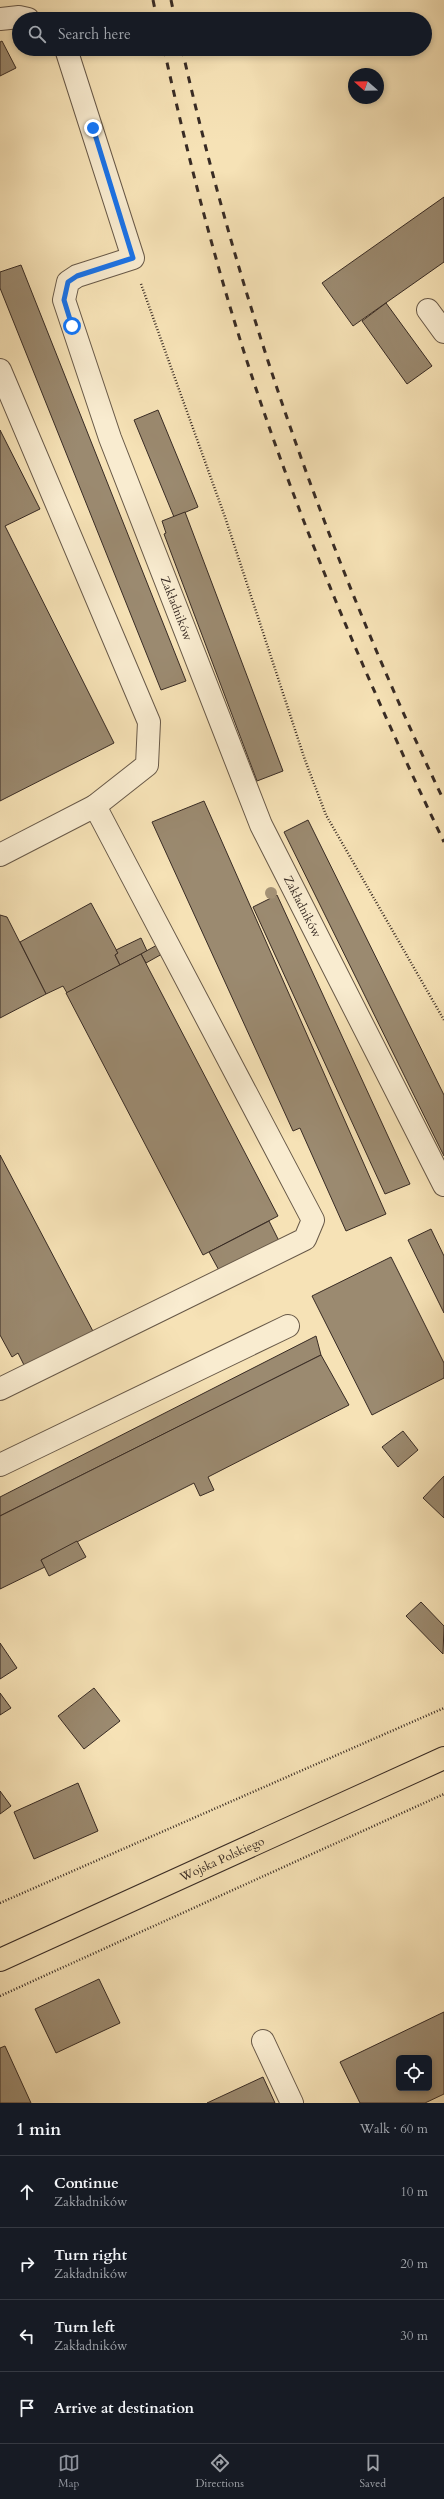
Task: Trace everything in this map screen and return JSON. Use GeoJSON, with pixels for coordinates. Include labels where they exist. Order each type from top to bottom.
{"type":"FeatureCollection","features":[{"type":"Feature","properties":{"kind":"main road","name":"Wojska Polskiego"},"geometry":{"type":"LineString","coordinates":[[0,1960],[444,1758]]}},
{"type":"Feature","properties":{"kind":"lane"},"geometry":{"type":"LineString","coordinates":[[0,19],[12,18]]}},
{"type":"Feature","properties":{"kind":"lane"},"geometry":{"type":"LineString","coordinates":[[68,56],[133,258]]}},
{"type":"Feature","properties":{"kind":"lane","name":"Zakładników"},"geometry":{"type":"LineString","coordinates":[[133,258],[77,276],[68,282],[64,300],[100,408],[261,825],[444,1185]]}},
{"type":"Feature","properties":{"kind":"lane"},"geometry":{"type":"LineString","coordinates":[[428,310],[444,332]]}},
{"type":"Feature","properties":{"kind":"lane"},"geometry":{"type":"LineString","coordinates":[[0,370],[148,722],[147,765],[94,806],[0,855]]}},
{"type":"Feature","properties":{"kind":"lane"},"geometry":{"type":"LineString","coordinates":[[0,1389],[305,1239],[313,1220],[94,806]]}},
{"type":"Feature","properties":{"kind":"lane"},"geometry":{"type":"LineString","coordinates":[[0,1464],[288,1326]]}},
{"type":"Feature","properties":{"kind":"lane"},"geometry":{"type":"LineString","coordinates":[[263,2041],[292,2103]]}},
{"type":"Feature","properties":{"kind":"path"},"geometry":{"type":"LineString","coordinates":[[133,258],[225,517],[305,760],[326,815],[444,1020]]}},
{"type":"Feature","properties":{"kind":"path"},"geometry":{"type":"LineString","coordinates":[[0,1903],[444,1708]]}},
{"type":"Feature","properties":{"kind":"path"},"geometry":{"type":"LineString","coordinates":[[0,1996],[444,1794]]}},
{"type":"Feature","properties":{"kind":"building"},"geometry":{"type":"Polygon","coordinates":[[[2,41],[16,68],[0,76],[0,42],[2,41]]]}},
{"type":"Feature","properties":{"kind":"building"},"geometry":{"type":"Polygon","coordinates":[[[444,197],[444,262],[353,326],[322,283],[444,197]]]}},
{"type":"Feature","properties":{"kind":"building"},"geometry":{"type":"Polygon","coordinates":[[[21,265],[186,681],[161,690],[0,288],[0,272],[21,265]]]}},
{"type":"Feature","properties":{"kind":"building"},"geometry":{"type":"Polygon","coordinates":[[[386,303],[432,366],[407,384],[362,321],[386,303]]]}},
{"type":"Feature","properties":{"kind":"building"},"geometry":{"type":"Polygon","coordinates":[[[158,410],[198,507],[174,517],[134,420],[158,410]]]}},
{"type":"Feature","properties":{"kind":"building"},"geometry":{"type":"Polygon","coordinates":[[[0,430],[40,509],[5,526],[114,743],[0,801],[0,430]]]}},
{"type":"Feature","properties":{"kind":"building"},"geometry":{"type":"Polygon","coordinates":[[[185,512],[283,771],[257,781],[164,534],[166,533],[162,521],[185,512]]]}},
{"type":"Feature","properties":{"kind":"building"},"geometry":{"type":"Polygon","coordinates":[[[204,801],[386,1214],[346,1231],[300,1128],[293,1131],[152,822],[204,801]]]}},
{"type":"Feature","properties":{"kind":"building"},"geometry":{"type":"Polygon","coordinates":[[[308,820],[444,1095],[444,1156],[284,832],[308,820]]]}},
{"type":"Feature","properties":{"kind":"building"},"geometry":{"type":"Polygon","coordinates":[[[277,895],[410,1184],[385,1194],[253,907],[277,895]]]}},
{"type":"Feature","properties":{"kind":"building"},"geometry":{"type":"Polygon","coordinates":[[[91,903],[118,953],[115,955],[120,965],[67,993],[63,986],[46,994],[20,942],[91,903]]]}},
{"type":"Feature","properties":{"kind":"building"},"geometry":{"type":"Polygon","coordinates":[[[0,915],[7,917],[46,994],[0,1018],[0,915]]]}},
{"type":"Feature","properties":{"kind":"building"},"geometry":{"type":"Polygon","coordinates":[[[141,938],[147,951],[120,965],[115,955],[118,953],[116,950],[141,938]]]}},
{"type":"Feature","properties":{"kind":"building"},"geometry":{"type":"Polygon","coordinates":[[[157,945],[162,954],[146,963],[141,954],[157,945]]]}},
{"type":"Feature","properties":{"kind":"building"},"geometry":{"type":"Polygon","coordinates":[[[141,954],[278,1216],[203,1255],[66,993],[141,954]]]}},
{"type":"Feature","properties":{"kind":"building"},"geometry":{"type":"Polygon","coordinates":[[[0,1155],[95,1335],[27,1371],[18,1353],[12,1357],[0,1335],[0,1155]]]}},
{"type":"Feature","properties":{"kind":"building"},"geometry":{"type":"Polygon","coordinates":[[[269,1221],[280,1243],[221,1274],[209,1252],[269,1221]]]}},
{"type":"Feature","properties":{"kind":"building"},"geometry":{"type":"Polygon","coordinates":[[[431,1229],[444,1256],[444,1313],[408,1240],[431,1229]]]}},
{"type":"Feature","properties":{"kind":"building"},"geometry":{"type":"Polygon","coordinates":[[[391,1257],[444,1363],[444,1378],[372,1415],[312,1296],[391,1257]]]}},
{"type":"Feature","properties":{"kind":"building"},"geometry":{"type":"Polygon","coordinates":[[[316,1336],[321,1355],[0,1516],[0,1497],[316,1336]]]}},
{"type":"Feature","properties":{"kind":"building"},"geometry":{"type":"Polygon","coordinates":[[[321,1355],[349,1405],[208,1477],[214,1490],[200,1496],[194,1483],[41,1560],[45,1567],[0,1589],[0,1516],[321,1355]]]}},
{"type":"Feature","properties":{"kind":"building"},"geometry":{"type":"Polygon","coordinates":[[[403,1431],[418,1450],[398,1467],[382,1447],[403,1431]]]}},
{"type":"Feature","properties":{"kind":"building"},"geometry":{"type":"Polygon","coordinates":[[[444,1476],[444,1518],[423,1498],[444,1476]]]}},
{"type":"Feature","properties":{"kind":"building"},"geometry":{"type":"Polygon","coordinates":[[[77,1541],[86,1557],[49,1576],[41,1560],[77,1541]]]}},
{"type":"Feature","properties":{"kind":"building"},"geometry":{"type":"Polygon","coordinates":[[[421,1602],[444,1626],[443,1654],[406,1616],[421,1602]]]}},
{"type":"Feature","properties":{"kind":"building"},"geometry":{"type":"Polygon","coordinates":[[[0,1643],[17,1668],[0,1679],[0,1643]]]}},
{"type":"Feature","properties":{"kind":"building"},"geometry":{"type":"Polygon","coordinates":[[[94,1688],[120,1721],[84,1749],[58,1716],[94,1688]]]}},
{"type":"Feature","properties":{"kind":"building"},"geometry":{"type":"Polygon","coordinates":[[[0,1693],[11,1708],[0,1715],[0,1693]]]}},
{"type":"Feature","properties":{"kind":"building"},"geometry":{"type":"Polygon","coordinates":[[[78,1783],[98,1831],[34,1859],[14,1812],[78,1783]]]}},
{"type":"Feature","properties":{"kind":"building"},"geometry":{"type":"Polygon","coordinates":[[[0,1791],[11,1806],[0,1814],[0,1791]]]}},
{"type":"Feature","properties":{"kind":"building"},"geometry":{"type":"Polygon","coordinates":[[[99,1979],[120,2023],[56,2053],[35,2009],[99,1979]]]}},
{"type":"Feature","properties":{"kind":"building"},"geometry":{"type":"Polygon","coordinates":[[[444,2012],[444,2094],[425,2103],[360,2103],[340,2062],[444,2012]]]}},
{"type":"Feature","properties":{"kind":"building"},"geometry":{"type":"Polygon","coordinates":[[[5,2046],[31,2103],[0,2103],[0,2048],[5,2046]]]}},
{"type":"Feature","properties":{"kind":"building"},"geometry":{"type":"Polygon","coordinates":[[[263,2077],[275,2103],[207,2103],[263,2077]]]}},
{"type":"Feature","properties":{"kind":"railway"},"geometry":{"type":"LineString","coordinates":[[153,0],[156,12]]}},
{"type":"Feature","properties":{"kind":"railway"},"geometry":{"type":"LineString","coordinates":[[171,0],[174,12]]}},
{"type":"Feature","properties":{"kind":"railway"},"geometry":{"type":"LineString","coordinates":[[166,56],[214,253],[255,387],[303,520],[329,585],[356,650],[444,842]]}},
{"type":"Feature","properties":{"kind":"railway"},"geometry":{"type":"LineString","coordinates":[[184,56],[205,146],[232,242],[261,338],[292,432],[326,526],[363,618],[402,710],[444,801]]}},
{"type":"Feature","properties":{"kind":"route"},"geometry":{"type":"LineString","coordinates":[[72,326],[64,300],[68,282],[77,276],[133,258],[93,128]]}}]}
